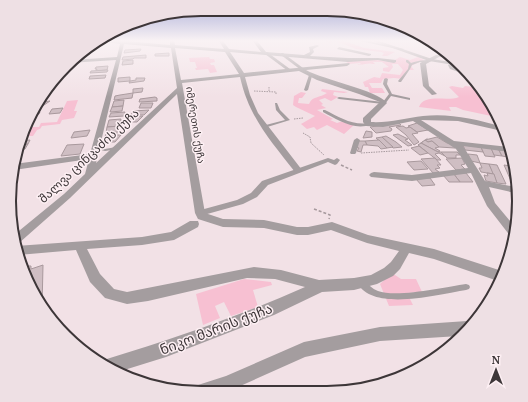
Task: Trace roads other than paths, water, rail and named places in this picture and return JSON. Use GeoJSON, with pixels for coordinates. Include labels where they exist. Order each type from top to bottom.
{"type":"FeatureCollection","features":[{"type":"Feature","properties":{"kind":"street"},"geometry":{"type":"LineString","coordinates":[[80,61],[96,60]]}},
{"type":"Feature","properties":{"kind":"street"},"geometry":{"type":"LineString","coordinates":[[89,175],[118,60]]}},
{"type":"Feature","properties":{"kind":"street","name":"იმერეთის ქუჩა"},"geometry":{"type":"LineString","coordinates":[[175,60],[200,213]]}},
{"type":"Feature","properties":{"kind":"street"},"geometry":{"type":"LineString","coordinates":[[232,60],[242,75],[250,104],[263,127],[298,170]]}},
{"type":"Feature","properties":{"kind":"street"},"geometry":{"type":"LineString","coordinates":[[384,60],[394,61]]}},
{"type":"Feature","properties":{"kind":"street"},"geometry":{"type":"LineString","coordinates":[[434,94],[426,88],[423,75],[423,63],[429,60],[450,63]]}},
{"type":"Feature","properties":{"kind":"street"},"geometry":{"type":"LineString","coordinates":[[179,85],[242,75],[361,63]]}},
{"type":"Feature","properties":{"kind":"street"},"geometry":{"type":"LineString","coordinates":[[453,65],[451,66],[452,68],[459,71]]}},
{"type":"Feature","properties":{"kind":"street"},"geometry":{"type":"LineString","coordinates":[[301,69],[310,76],[344,86],[376,98],[383,103],[367,118],[366,120],[369,124],[383,125],[430,117],[483,124],[497,128]]}},
{"type":"Feature","properties":{"kind":"street","name":"შალვა ცინცაძის ქუჩა"},"geometry":{"type":"LineString","coordinates":[[20,236],[67,196],[179,85]]}},
{"type":"Feature","properties":{"kind":"street"},"geometry":{"type":"LineString","coordinates":[[414,119],[455,143],[505,149]]}},
{"type":"Feature","properties":{"kind":"street"},"geometry":{"type":"LineString","coordinates":[[353,152],[357,140]]}},
{"type":"Feature","properties":{"kind":"street"},"geometry":{"type":"LineString","coordinates":[[455,143],[482,183],[491,204],[510,227]]}},
{"type":"Feature","properties":{"kind":"street"},"geometry":{"type":"LineString","coordinates":[[20,166],[94,151]]}},
{"type":"Feature","properties":{"kind":"street"},"geometry":{"type":"LineString","coordinates":[[200,213],[218,207],[235,204],[253,196],[263,184],[298,170],[333,161]]}},
{"type":"Feature","properties":{"kind":"street"},"geometry":{"type":"LineString","coordinates":[[374,175],[412,178],[473,170]]}},
{"type":"Feature","properties":{"kind":"street"},"geometry":{"type":"LineString","coordinates":[[482,183],[512,189]]}},
{"type":"Feature","properties":{"kind":"street"},"geometry":{"type":"LineString","coordinates":[[200,213],[208,218],[224,223],[264,224],[297,231],[308,231],[326,226],[332,226],[367,239],[434,254],[497,275]]}},
{"type":"Feature","properties":{"kind":"street"},"geometry":{"type":"LineString","coordinates":[[22,250],[142,241],[174,236],[194,224]]}},
{"type":"Feature","properties":{"kind":"street"},"geometry":{"type":"LineString","coordinates":[[80,246],[95,278],[110,294],[127,298],[247,273],[263,272],[279,274],[321,286],[362,284],[377,280],[389,272],[402,257],[406,248]]}},
{"type":"Feature","properties":{"kind":"street","name":"ნიკო მარის ქუჩა"},"geometry":{"type":"LineString","coordinates":[[114,365],[181,343],[269,310],[321,286]]}},
{"type":"Feature","properties":{"kind":"street"},"geometry":{"type":"LineString","coordinates":[[220,386],[304,350],[380,334],[461,328]]}},
{"type":"Feature","properties":{"kind":"lane"},"geometry":{"type":"LineString","coordinates":[[275,60],[289,70]]}},
{"type":"Feature","properties":{"kind":"lane"},"geometry":{"type":"LineString","coordinates":[[289,60],[301,69]]}},
{"type":"Feature","properties":{"kind":"lane"},"geometry":{"type":"LineString","coordinates":[[400,81],[411,64],[429,60]]}},
{"type":"Feature","properties":{"kind":"lane"},"geometry":{"type":"LineString","coordinates":[[407,61],[411,64]]}},
{"type":"Feature","properties":{"kind":"lane"},"geometry":{"type":"LineString","coordinates":[[306,90],[310,76]]}},
{"type":"Feature","properties":{"kind":"lane"},"geometry":{"type":"LineString","coordinates":[[339,98],[383,103],[391,92],[385,84],[386,79]]}},
{"type":"Feature","properties":{"kind":"lane"},"geometry":{"type":"LineString","coordinates":[[390,95],[409,99]]}},
{"type":"Feature","properties":{"kind":"lane"},"geometry":{"type":"LineString","coordinates":[[263,127],[288,120],[278,110],[276,104]]}},
{"type":"Feature","properties":{"kind":"lane"},"geometry":{"type":"LineString","coordinates":[[324,111],[352,123],[364,125],[369,124]]}},
{"type":"Feature","properties":{"kind":"lane"},"geometry":{"type":"LineString","coordinates":[[94,151],[119,146]]}},
{"type":"Feature","properties":{"kind":"lane"},"geometry":{"type":"LineString","coordinates":[[362,284],[370,291],[380,295],[396,296],[466,287]]}}]}
